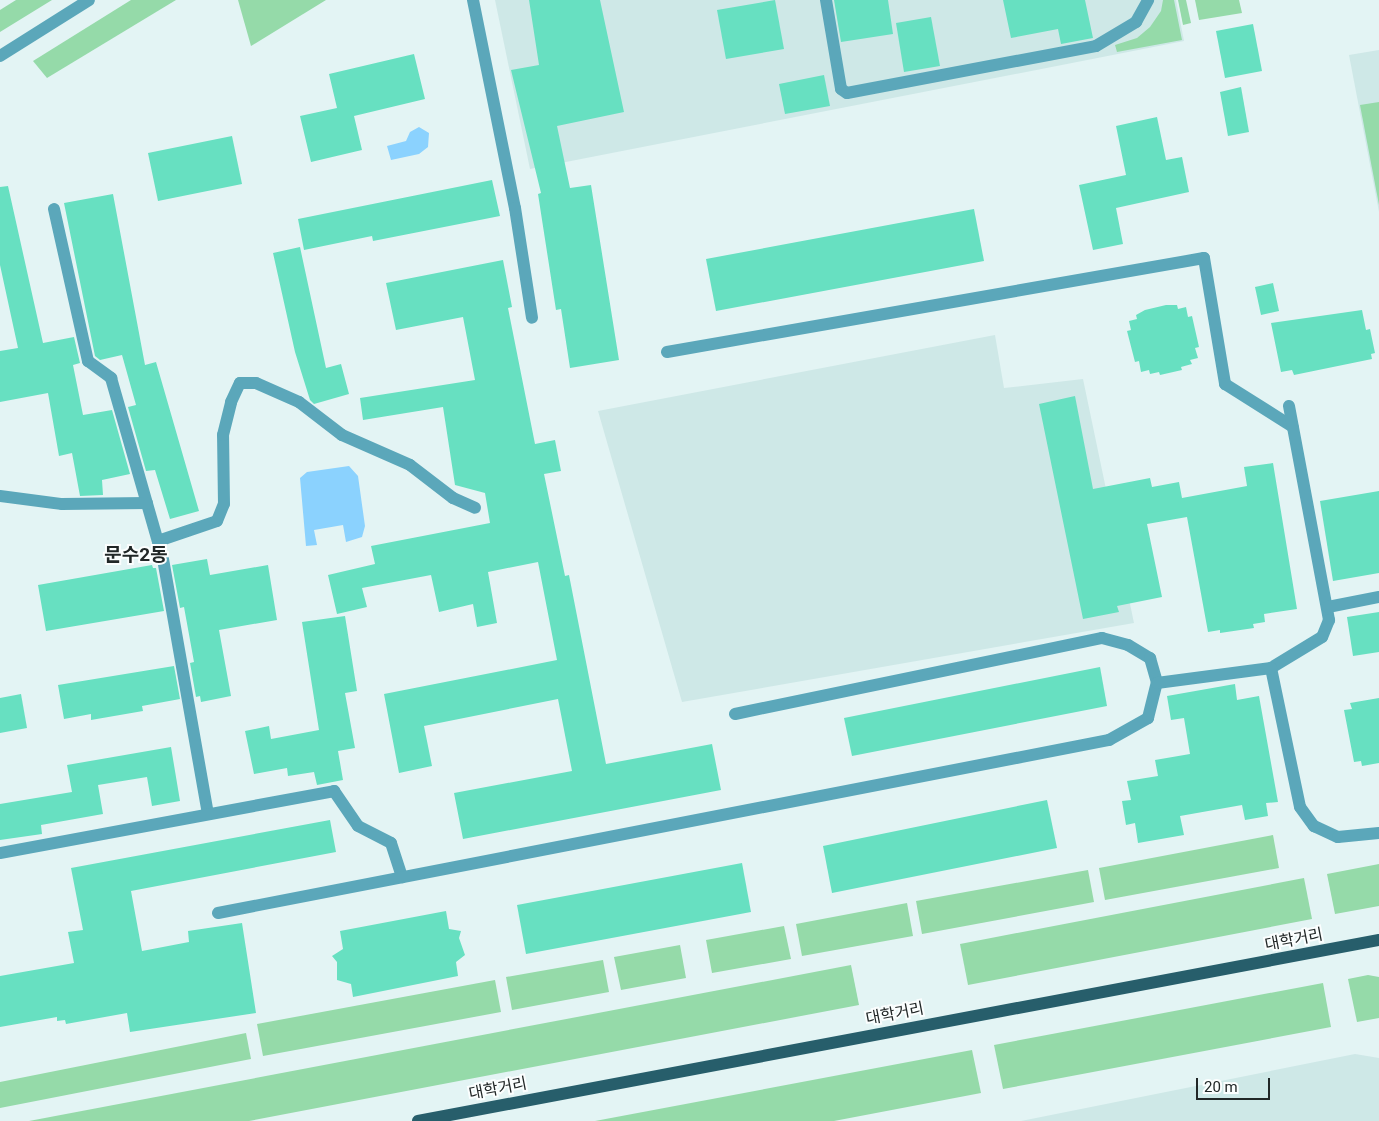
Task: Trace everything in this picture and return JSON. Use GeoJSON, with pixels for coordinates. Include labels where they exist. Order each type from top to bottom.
{"type":"FeatureCollection","features":[{"type":"Feature","properties":{"kind":"main road","name":"대학거리"},"geometry":{"type":"LineString","coordinates":[[418,1121],[1379,940]]}},
{"type":"Feature","properties":{"kind":"street"},"geometry":{"type":"LineString","coordinates":[[0,56],[89,0]]}},
{"type":"Feature","properties":{"kind":"street"},"geometry":{"type":"LineString","coordinates":[[474,0],[515,208],[532,318]]}},
{"type":"Feature","properties":{"kind":"street"},"geometry":{"type":"LineString","coordinates":[[826,0],[841,89],[847,93],[1096,46],[1136,22],[1148,0]]}},
{"type":"Feature","properties":{"kind":"street"},"geometry":{"type":"LineString","coordinates":[[54,209],[88,362],[111,378],[158,541],[208,814]]}},
{"type":"Feature","properties":{"kind":"street"},"geometry":{"type":"LineString","coordinates":[[667,352],[1204,258],[1225,384],[1293,427]]}},
{"type":"Feature","properties":{"kind":"street"},"geometry":{"type":"LineString","coordinates":[[158,541],[217,521],[224,504],[224,435],[231,402],[240,383],[256,383],[299,402],[342,435],[410,465],[453,498],[476,508]]}},
{"type":"Feature","properties":{"kind":"street"},"geometry":{"type":"LineString","coordinates":[[1157,683],[1271,668],[1322,637],[1329,620],[1328,607],[1289,406]]}},
{"type":"Feature","properties":{"kind":"street"},"geometry":{"type":"LineString","coordinates":[[0,496],[62,504],[147,503]]}},
{"type":"Feature","properties":{"kind":"street"},"geometry":{"type":"LineString","coordinates":[[1328,607],[1379,597]]}},
{"type":"Feature","properties":{"kind":"street"},"geometry":{"type":"LineString","coordinates":[[218,913],[1109,740],[1148,718],[1157,683],[1150,658],[1128,646],[1102,638],[735,714]]}},
{"type":"Feature","properties":{"kind":"street"},"geometry":{"type":"LineString","coordinates":[[1271,668],[1300,807],[1314,826],[1338,838],[1379,833]]}},
{"type":"Feature","properties":{"kind":"street"},"geometry":{"type":"LineString","coordinates":[[0,853],[334,791],[358,826],[391,843],[402,877]]}},
{"type":"Feature","properties":{"kind":"shaded area"},"geometry":{"type":"Polygon","coordinates":[[[495,0],[1176,0],[1184,41],[530,169],[495,0]]]}},
{"type":"Feature","properties":{"kind":"shaded area"},"geometry":{"type":"Polygon","coordinates":[[[1379,50],[1379,212],[1349,55],[1379,50]]]}},
{"type":"Feature","properties":{"kind":"shaded area"},"geometry":{"type":"Polygon","coordinates":[[[995,335],[1004,388],[1083,379],[1134,623],[682,702],[598,411],[995,335]]]}},
{"type":"Feature","properties":{"kind":"shaded area"},"geometry":{"type":"Polygon","coordinates":[[[1355,1054],[1379,1058],[1379,1121],[1021,1121],[1355,1054]]]}},
{"type":"Feature","properties":{"kind":"green space"},"geometry":{"type":"Polygon","coordinates":[[[16,0],[52,0],[0,32],[0,10],[16,0]]]}},
{"type":"Feature","properties":{"kind":"green space"},"geometry":{"type":"Polygon","coordinates":[[[131,0],[176,0],[47,78],[33,61],[131,0]]]}},
{"type":"Feature","properties":{"kind":"green space"},"geometry":{"type":"Polygon","coordinates":[[[238,0],[326,0],[251,46],[238,0]]]}},
{"type":"Feature","properties":{"kind":"green space"},"geometry":{"type":"Polygon","coordinates":[[[1163,0],[1174,0],[1182,40],[1117,52],[1115,45],[1137,38],[1150,27],[1161,11],[1163,0]]]}},
{"type":"Feature","properties":{"kind":"green space"},"geometry":{"type":"Polygon","coordinates":[[[1178,0],[1186,0],[1191,23],[1183,25],[1178,0]]]}},
{"type":"Feature","properties":{"kind":"green space"},"geometry":{"type":"Polygon","coordinates":[[[1195,0],[1239,0],[1242,13],[1199,20],[1195,0]]]}},
{"type":"Feature","properties":{"kind":"green space"},"geometry":{"type":"Polygon","coordinates":[[[1379,102],[1379,205],[1360,105],[1379,102]]]}},
{"type":"Feature","properties":{"kind":"green space"},"geometry":{"type":"Polygon","coordinates":[[[1273,835],[1279,868],[1105,900],[1099,868],[1273,835]]]}},
{"type":"Feature","properties":{"kind":"green space"},"geometry":{"type":"Polygon","coordinates":[[[1379,864],[1379,906],[1335,914],[1327,874],[1379,864]]]}},
{"type":"Feature","properties":{"kind":"green space"},"geometry":{"type":"Polygon","coordinates":[[[1088,870],[1094,902],[922,934],[916,901],[1088,870]]]}},
{"type":"Feature","properties":{"kind":"green space"},"geometry":{"type":"Polygon","coordinates":[[[1304,878],[1312,919],[968,985],[960,944],[1304,878]]]}},
{"type":"Feature","properties":{"kind":"green space"},"geometry":{"type":"Polygon","coordinates":[[[907,903],[913,936],[802,956],[796,924],[907,903]]]}},
{"type":"Feature","properties":{"kind":"green space"},"geometry":{"type":"Polygon","coordinates":[[[784,926],[791,959],[712,973],[706,940],[784,926]]]}},
{"type":"Feature","properties":{"kind":"green space"},"geometry":{"type":"Polygon","coordinates":[[[680,945],[686,978],[621,990],[614,957],[680,945]]]}},
{"type":"Feature","properties":{"kind":"green space"},"geometry":{"type":"Polygon","coordinates":[[[603,960],[609,992],[512,1010],[506,977],[603,960]]]}},
{"type":"Feature","properties":{"kind":"green space"},"geometry":{"type":"Polygon","coordinates":[[[851,965],[859,1005],[249,1121],[29,1121],[851,965]]]}},
{"type":"Feature","properties":{"kind":"green space"},"geometry":{"type":"Polygon","coordinates":[[[1368,975],[1379,977],[1379,1018],[1357,1022],[1348,979],[1368,975]]]}},
{"type":"Feature","properties":{"kind":"green space"},"geometry":{"type":"Polygon","coordinates":[[[495,980],[501,1012],[263,1056],[257,1024],[495,980]]]}},
{"type":"Feature","properties":{"kind":"green space"},"geometry":{"type":"Polygon","coordinates":[[[1323,983],[1331,1027],[1003,1089],[994,1045],[1323,983]]]}},
{"type":"Feature","properties":{"kind":"green space"},"geometry":{"type":"Polygon","coordinates":[[[246,1033],[251,1059],[0,1108],[0,1082],[246,1033]]]}},
{"type":"Feature","properties":{"kind":"green space"},"geometry":{"type":"Polygon","coordinates":[[[972,1050],[981,1093],[834,1121],[595,1121],[972,1050]]]}},
{"type":"Feature","properties":{"kind":"water"},"geometry":{"type":"Polygon","coordinates":[[[419,127],[429,133],[428,147],[419,154],[391,160],[387,146],[406,141],[410,132],[419,127]]]}},
{"type":"Feature","properties":{"kind":"water"},"geometry":{"type":"Polygon","coordinates":[[[349,466],[358,476],[365,526],[362,537],[346,542],[343,525],[314,530],[317,545],[306,546],[300,478],[307,472],[349,466]]]}},
{"type":"Feature","properties":{"kind":"building"},"geometry":{"type":"Polygon","coordinates":[[[529,0],[600,0],[624,112],[557,126],[570,188],[591,185],[619,360],[570,368],[561,309],[556,310],[538,194],[541,193],[511,70],[539,65],[529,0]]]}},
{"type":"Feature","properties":{"kind":"building"},"geometry":{"type":"Polygon","coordinates":[[[775,0],[784,49],[726,59],[717,10],[775,0]]]}},
{"type":"Feature","properties":{"kind":"building"},"geometry":{"type":"Polygon","coordinates":[[[834,0],[888,0],[893,34],[841,42],[834,0]]]}},
{"type":"Feature","properties":{"kind":"building"},"geometry":{"type":"Polygon","coordinates":[[[1003,0],[1085,0],[1093,38],[1061,44],[1058,29],[1011,38],[1003,0]]]}},
{"type":"Feature","properties":{"kind":"building"},"geometry":{"type":"Polygon","coordinates":[[[931,17],[940,66],[904,72],[896,23],[931,17]]]}},
{"type":"Feature","properties":{"kind":"building"},"geometry":{"type":"Polygon","coordinates":[[[1253,24],[1262,71],[1225,78],[1216,31],[1253,24]]]}},
{"type":"Feature","properties":{"kind":"building"},"geometry":{"type":"Polygon","coordinates":[[[414,54],[425,99],[354,116],[362,150],[311,162],[300,116],[337,108],[329,74],[414,54]]]}},
{"type":"Feature","properties":{"kind":"building"},"geometry":{"type":"Polygon","coordinates":[[[824,75],[830,106],[785,114],[779,84],[824,75]]]}},
{"type":"Feature","properties":{"kind":"building"},"geometry":{"type":"Polygon","coordinates":[[[1241,87],[1249,132],[1228,136],[1220,92],[1241,87]]]}},
{"type":"Feature","properties":{"kind":"building"},"geometry":{"type":"Polygon","coordinates":[[[1157,117],[1166,160],[1182,157],[1189,192],[1116,208],[1123,244],[1093,250],[1079,185],[1126,175],[1116,126],[1157,117]]]}},
{"type":"Feature","properties":{"kind":"building"},"geometry":{"type":"Polygon","coordinates":[[[232,136],[242,184],[158,201],[148,153],[232,136]]]}},
{"type":"Feature","properties":{"kind":"building"},"geometry":{"type":"Polygon","coordinates":[[[492,180],[500,216],[373,241],[372,236],[304,250],[298,219],[492,180]]]}},
{"type":"Feature","properties":{"kind":"building"},"geometry":{"type":"Polygon","coordinates":[[[8,186],[43,343],[74,337],[80,363],[73,365],[83,415],[112,410],[130,474],[102,480],[103,495],[80,496],[72,453],[59,456],[48,393],[0,402],[0,351],[18,348],[0,265],[0,187],[8,186]]]}},
{"type":"Feature","properties":{"kind":"building"},"geometry":{"type":"Polygon","coordinates":[[[113,194],[145,365],[156,362],[199,511],[170,519],[155,470],[146,471],[128,407],[136,405],[122,355],[100,360],[95,356],[64,203],[113,194]]]}},
{"type":"Feature","properties":{"kind":"building"},"geometry":{"type":"Polygon","coordinates":[[[974,209],[984,261],[716,311],[706,259],[974,209]]]}},
{"type":"Feature","properties":{"kind":"building"},"geometry":{"type":"Polygon","coordinates":[[[300,247],[326,368],[341,364],[349,394],[314,404],[310,400],[295,352],[273,253],[300,247]]]}},
{"type":"Feature","properties":{"kind":"building"},"geometry":{"type":"Polygon","coordinates":[[[503,260],[512,307],[508,308],[535,444],[555,440],[561,471],[544,474],[565,576],[569,575],[606,764],[712,744],[721,790],[463,839],[454,793],[572,771],[558,699],[424,726],[432,766],[399,773],[384,694],[557,660],[538,562],[488,572],[497,623],[477,627],[473,604],[439,612],[431,575],[362,588],[367,607],[337,614],[328,575],[375,564],[371,546],[490,523],[485,493],[455,485],[443,407],[363,420],[360,398],[475,380],[463,317],[396,330],[386,283],[503,260]]]}},
{"type":"Feature","properties":{"kind":"building"},"geometry":{"type":"Polygon","coordinates":[[[1273,283],[1279,311],[1261,315],[1255,287],[1273,283]]]}},
{"type":"Feature","properties":{"kind":"building"},"geometry":{"type":"Polygon","coordinates":[[[1166,305],[1177,305],[1178,309],[1186,307],[1188,317],[1192,316],[1199,347],[1195,348],[1198,358],[1190,360],[1192,364],[1181,367],[1182,370],[1160,375],[1159,372],[1150,374],[1149,370],[1141,372],[1139,361],[1135,362],[1127,331],[1131,330],[1129,321],[1137,319],[1136,315],[1145,310],[1166,305]]]}},
{"type":"Feature","properties":{"kind":"building"},"geometry":{"type":"Polygon","coordinates":[[[1362,310],[1366,330],[1370,329],[1375,353],[1371,354],[1372,359],[1294,375],[1292,370],[1281,372],[1271,323],[1362,310]]]}},
{"type":"Feature","properties":{"kind":"building"},"geometry":{"type":"Polygon","coordinates":[[[1075,396],[1093,489],[1150,478],[1152,487],[1179,482],[1182,498],[1247,486],[1244,467],[1273,463],[1297,609],[1264,614],[1265,622],[1253,624],[1254,628],[1220,633],[1220,630],[1208,632],[1187,517],[1147,524],[1162,597],[1117,606],[1119,612],[1083,619],[1039,404],[1075,396]]]}},
{"type":"Feature","properties":{"kind":"building"},"geometry":{"type":"Polygon","coordinates":[[[1379,491],[1379,573],[1333,581],[1320,501],[1379,491]]]}},
{"type":"Feature","properties":{"kind":"building"},"geometry":{"type":"Polygon","coordinates":[[[207,559],[210,575],[268,565],[277,620],[219,630],[231,696],[201,702],[200,696],[196,697],[190,663],[194,662],[184,607],[180,608],[172,565],[207,559]]]}},
{"type":"Feature","properties":{"kind":"building"},"geometry":{"type":"Polygon","coordinates":[[[152,565],[153,568],[156,568],[164,611],[46,631],[38,585],[152,565]]]}},
{"type":"Feature","properties":{"kind":"building"},"geometry":{"type":"Polygon","coordinates":[[[1379,612],[1379,652],[1353,656],[1347,617],[1379,612]]]}},
{"type":"Feature","properties":{"kind":"building"},"geometry":{"type":"Polygon","coordinates":[[[345,616],[357,691],[345,693],[355,748],[338,751],[343,780],[317,785],[314,772],[288,776],[287,768],[254,774],[245,731],[269,726],[271,739],[319,730],[302,622],[345,616]]]}},
{"type":"Feature","properties":{"kind":"building"},"geometry":{"type":"Polygon","coordinates":[[[174,666],[180,699],[142,706],[143,711],[91,720],[91,714],[64,719],[58,685],[174,666]]]}},
{"type":"Feature","properties":{"kind":"building"},"geometry":{"type":"Polygon","coordinates":[[[1100,667],[1107,706],[852,756],[844,718],[1100,667]]]}},
{"type":"Feature","properties":{"kind":"building"},"geometry":{"type":"Polygon","coordinates":[[[1235,684],[1237,700],[1259,696],[1278,802],[1266,803],[1268,816],[1245,820],[1242,805],[1180,816],[1184,835],[1138,843],[1135,823],[1126,825],[1122,801],[1131,800],[1127,781],[1158,776],[1155,760],[1190,754],[1184,718],[1171,720],[1167,696],[1235,684]]]}},
{"type":"Feature","properties":{"kind":"building"},"geometry":{"type":"Polygon","coordinates":[[[21,694],[27,728],[0,733],[0,698],[21,694]]]}},
{"type":"Feature","properties":{"kind":"building"},"geometry":{"type":"Polygon","coordinates":[[[1379,698],[1379,763],[1362,766],[1361,761],[1354,762],[1344,710],[1352,709],[1350,703],[1379,698]]]}},
{"type":"Feature","properties":{"kind":"building"},"geometry":{"type":"Polygon","coordinates":[[[171,747],[180,801],[152,806],[147,777],[98,785],[103,814],[41,825],[42,834],[0,840],[0,804],[72,792],[67,765],[171,747]]]}},
{"type":"Feature","properties":{"kind":"building"},"geometry":{"type":"Polygon","coordinates":[[[1047,800],[1057,848],[832,893],[823,846],[1047,800]]]}},
{"type":"Feature","properties":{"kind":"building"},"geometry":{"type":"Polygon","coordinates":[[[330,820],[336,852],[131,891],[142,951],[189,942],[188,931],[242,923],[256,1013],[130,1032],[127,1013],[66,1024],[65,1020],[57,1021],[57,1017],[0,1027],[0,976],[74,963],[68,932],[83,930],[71,868],[330,820]]]}},
{"type":"Feature","properties":{"kind":"building"},"geometry":{"type":"Polygon","coordinates":[[[742,863],[751,912],[526,954],[517,905],[742,863]]]}},
{"type":"Feature","properties":{"kind":"building"},"geometry":{"type":"Polygon","coordinates":[[[446,911],[449,929],[461,931],[459,938],[465,955],[456,962],[458,976],[353,997],[351,984],[337,980],[337,962],[332,956],[343,949],[340,931],[446,911]]]}},
{"type":"Feature","properties":{"kind":"district","name":"문수2동"},"geometry":{"type":"Point","coordinates":[136,555]}}]}
